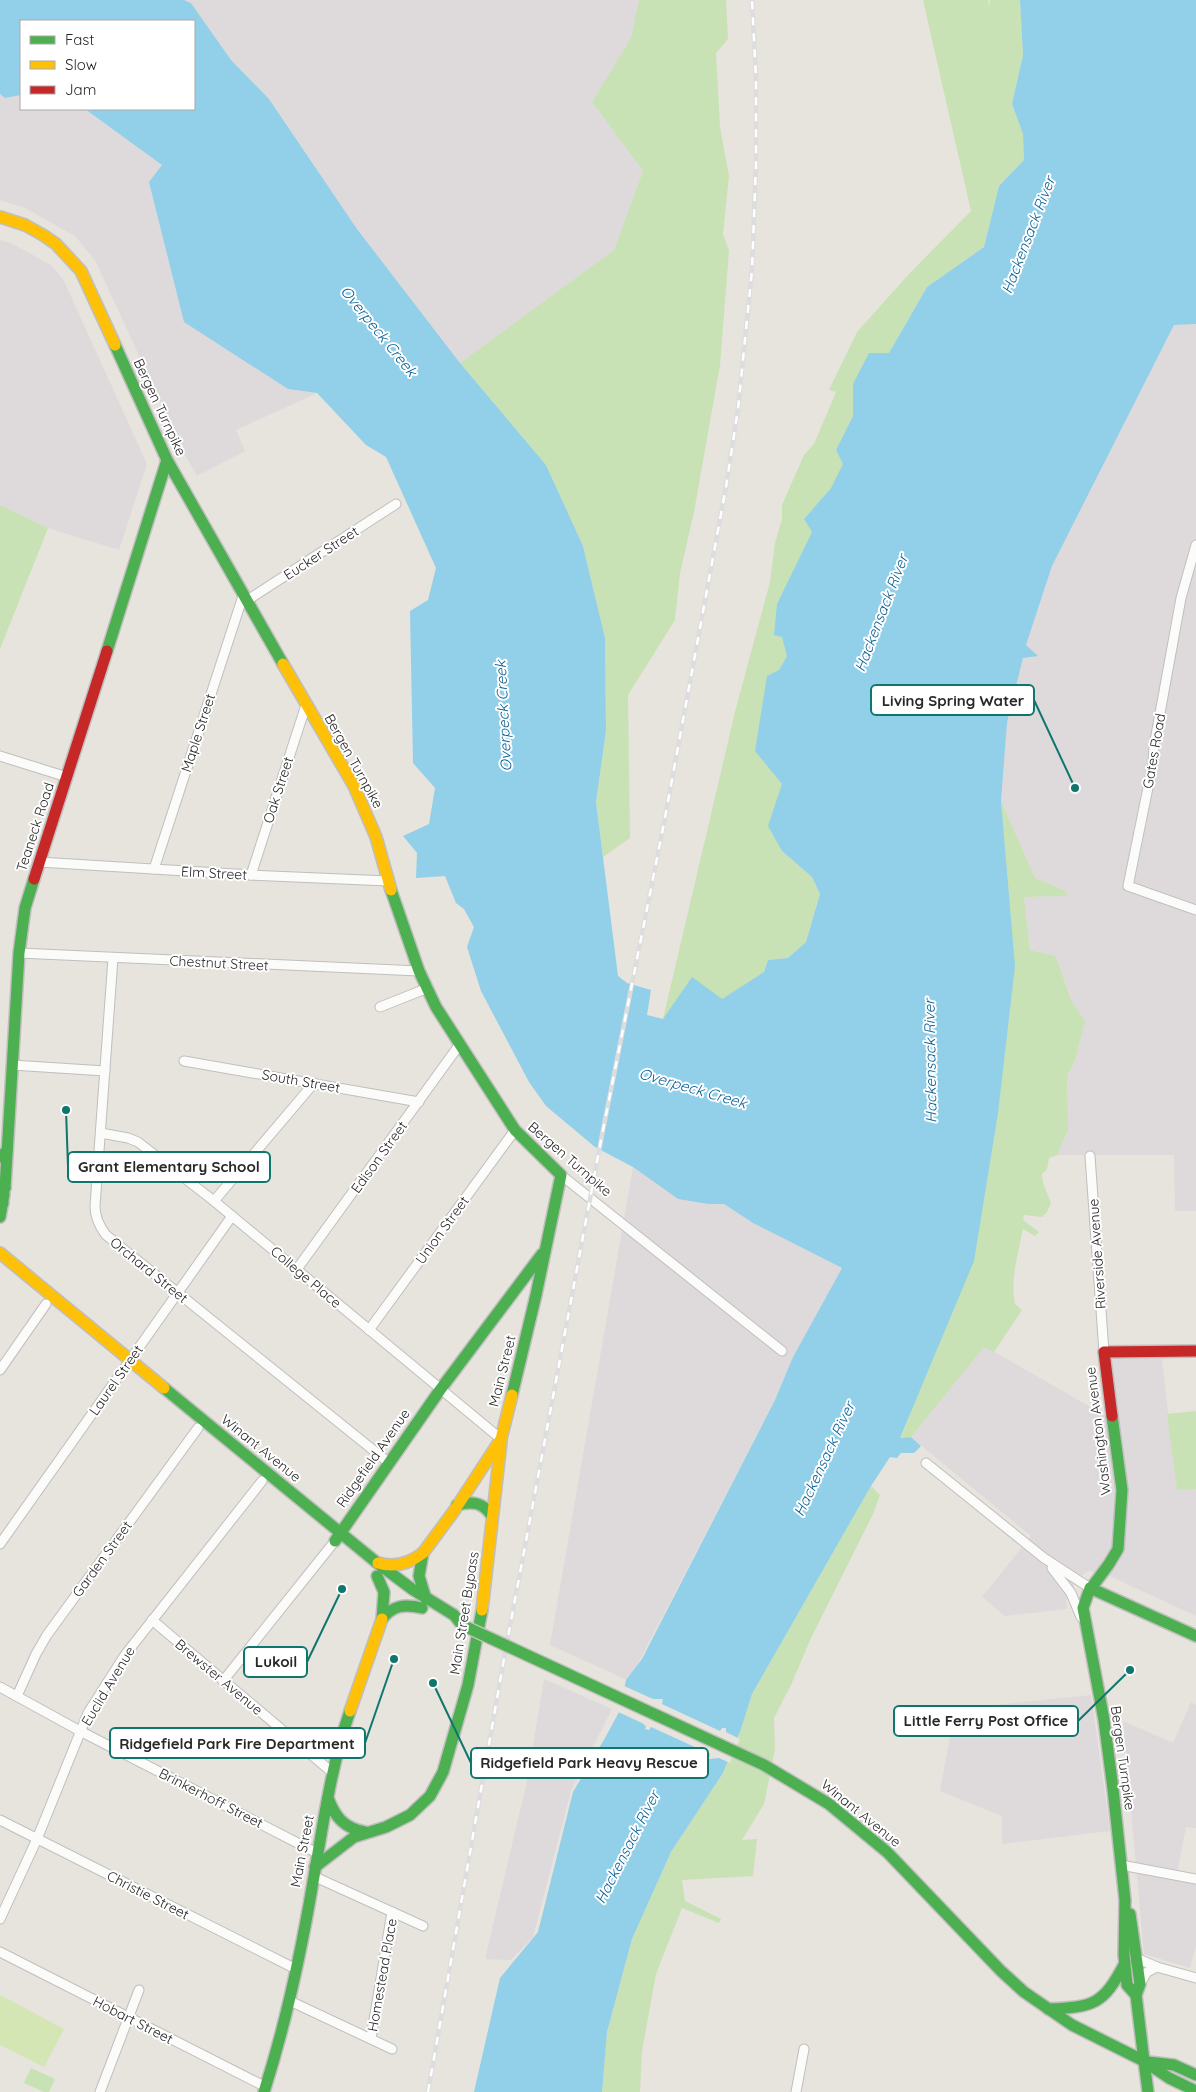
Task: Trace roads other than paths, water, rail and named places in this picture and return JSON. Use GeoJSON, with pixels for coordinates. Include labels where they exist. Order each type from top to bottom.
{"type":"FeatureCollection","features":[{"type":"Feature","properties":{"kind":"main road","name":"Bergen Turnpike"},"geometry":{"type":"LineString","coordinates":[[0,217],[25,225],[43,235],[56,244],[78,267],[94,296],[167,460],[244,599],[365,808],[419,971],[436,1007],[515,1130],[561,1175]]}},
{"type":"Feature","properties":{"kind":"main road","name":"Teaneck Road"},"geometry":{"type":"LineString","coordinates":[[0,1217],[19,954],[25,908],[167,460]]}},
{"type":"Feature","properties":{"kind":"main road","name":"Main Street"},"geometry":{"type":"LineString","coordinates":[[423,1553],[501,1440],[536,1295],[561,1175]]}},
{"type":"Feature","properties":{"kind":"main road","name":"Ridgefield Avenue"},"geometry":{"type":"LineString","coordinates":[[337,1537],[440,1390],[545,1250]]}},
{"type":"Feature","properties":{"kind":"main road","name":"Winant Avenue"},"geometry":{"type":"LineString","coordinates":[[0,1253],[45,1289],[198,1428],[262,1481],[337,1537],[376,1562],[424,1603]]}},
{"type":"Feature","properties":{"kind":"main road","name":"Winant Avenue"},"geometry":{"type":"LineString","coordinates":[[0,1265],[46,1304],[128,1364],[337,1537],[377,1576],[424,1603],[454,1615],[463,1625],[757,1762],[804,1787],[841,1813],[876,1842],[1010,1980],[1048,2009],[1079,2029],[1144,2061]]}},
{"type":"Feature","properties":{"kind":"main road"},"geometry":{"type":"LineString","coordinates":[[513,1293],[522,1291],[536,1295]]}},
{"type":"Feature","properties":{"kind":"main road","name":"Washington Avenue"},"geometry":{"type":"LineString","coordinates":[[1090,1588],[1115,1557],[1118,1550],[1122,1490],[1104,1352],[1196,1351]]}},
{"type":"Feature","properties":{"kind":"main road","name":"Main Street Bypass"},"geometry":{"type":"LineString","coordinates":[[314,1871],[344,1842],[364,1832],[386,1827],[410,1815],[430,1796],[443,1772],[468,1685],[476,1648],[486,1586],[501,1440]]}},
{"type":"Feature","properties":{"kind":"main road"},"geometry":{"type":"LineString","coordinates":[[457,1505],[472,1501],[480,1503],[488,1508],[492,1516]]}},
{"type":"Feature","properties":{"kind":"main road"},"geometry":{"type":"LineString","coordinates":[[376,1562],[397,1566],[410,1562],[423,1553]]}},
{"type":"Feature","properties":{"kind":"main road"},"geometry":{"type":"LineString","coordinates":[[382,1619],[399,1605],[424,1603],[418,1580],[418,1569],[423,1553]]}},
{"type":"Feature","properties":{"kind":"main road","name":"Main Street"},"geometry":{"type":"LineString","coordinates":[[265,2090],[280,2044],[290,2001],[333,1773],[344,1730],[382,1619],[384,1592],[377,1576]]}},
{"type":"Feature","properties":{"kind":"main road","name":"Bergen Turnpike"},"geometry":{"type":"LineString","coordinates":[[1090,1588],[1083,1608],[1104,1720],[1121,1865],[1126,1900],[1132,1920],[1148,2092]]}},
{"type":"Feature","properties":{"kind":"main road"},"geometry":{"type":"LineString","coordinates":[[1090,1588],[1196,1636]]}},
{"type":"Feature","properties":{"kind":"main road"},"geometry":{"type":"LineString","coordinates":[[328,1798],[333,1812],[340,1823],[353,1831],[364,1832]]}},
{"type":"Feature","properties":{"kind":"main road","name":"Bergen Turnpike"},"geometry":{"type":"LineString","coordinates":[[1126,1900],[1124,1963],[1127,1985],[1138,1989]]}},
{"type":"Feature","properties":{"kind":"main road"},"geometry":{"type":"LineString","coordinates":[[1048,2009],[1083,2007],[1099,2001],[1111,1989],[1124,1963]]}},
{"type":"Feature","properties":{"kind":"main road"},"geometry":{"type":"LineString","coordinates":[[1144,2061],[1174,2065],[1196,2075]]}},
{"type":"Feature","properties":{"kind":"main road"},"geometry":{"type":"LineString","coordinates":[[1144,2061],[1169,2078],[1196,2091]]}},
{"type":"Feature","properties":{"kind":"street","name":"Eucker Street"},"geometry":{"type":"LineString","coordinates":[[244,599],[396,504]]}},
{"type":"Feature","properties":{"kind":"street","name":"Gates Road"},"geometry":{"type":"LineString","coordinates":[[1196,545],[1181,598],[1154,746],[1153,763],[1128,886],[1196,910]]}},
{"type":"Feature","properties":{"kind":"street","name":"Maple Street"},"geometry":{"type":"LineString","coordinates":[[154,869],[244,599]]}},
{"type":"Feature","properties":{"kind":"street","name":"Oak Street"},"geometry":{"type":"LineString","coordinates":[[251,875],[306,705]]}},
{"type":"Feature","properties":{"kind":"street"},"geometry":{"type":"LineString","coordinates":[[0,756],[67,777]]}},
{"type":"Feature","properties":{"kind":"street","name":"Elm Street"},"geometry":{"type":"LineString","coordinates":[[39,862],[388,881]]}},
{"type":"Feature","properties":{"kind":"street","name":"Chestnut Street"},"geometry":{"type":"LineString","coordinates":[[19,954],[419,971]]}},
{"type":"Feature","properties":{"kind":"street","name":"Orchard Street"},"geometry":{"type":"LineString","coordinates":[[113,958],[95,1212],[101,1228],[106,1235],[388,1462]]}},
{"type":"Feature","properties":{"kind":"street"},"geometry":{"type":"LineString","coordinates":[[380,1008],[428,988]]}},
{"type":"Feature","properties":{"kind":"street","name":"Edison Street"},"geometry":{"type":"LineString","coordinates":[[297,1269],[460,1044]]}},
{"type":"Feature","properties":{"kind":"street","name":"South Street"},"geometry":{"type":"LineString","coordinates":[[184,1061],[419,1102]]}},
{"type":"Feature","properties":{"kind":"street"},"geometry":{"type":"LineString","coordinates":[[12,1065],[105,1071]]}},
{"type":"Feature","properties":{"kind":"street"},"geometry":{"type":"LineString","coordinates":[[214,1201],[314,1083]]}},
{"type":"Feature","properties":{"kind":"street","name":"Union Street"},"geometry":{"type":"LineString","coordinates":[[369,1330],[515,1130]]}},
{"type":"Feature","properties":{"kind":"street","name":"College Place"},"geometry":{"type":"LineString","coordinates":[[101,1133],[128,1138],[138,1142],[297,1269],[501,1440]]}},
{"type":"Feature","properties":{"kind":"street","name":"Riverside Avenue"},"geometry":{"type":"LineString","coordinates":[[1090,1156],[1104,1352]]}},
{"type":"Feature","properties":{"kind":"street","name":"Bergen Turnpike"},"geometry":{"type":"LineString","coordinates":[[561,1175],[643,1238],[782,1352]]}},
{"type":"Feature","properties":{"kind":"street","name":"Laurel Street"},"geometry":{"type":"LineString","coordinates":[[0,1544],[232,1216]]}},
{"type":"Feature","properties":{"kind":"street"},"geometry":{"type":"LineString","coordinates":[[0,1370],[46,1304]]}},
{"type":"Feature","properties":{"kind":"street","name":"Garden Street"},"geometry":{"type":"LineString","coordinates":[[17,1696],[47,1634],[198,1428]]}},
{"type":"Feature","properties":{"kind":"street"},"geometry":{"type":"LineString","coordinates":[[926,1463],[1044,1558],[1090,1588]]}},
{"type":"Feature","properties":{"kind":"street","name":"Euclid Avenue"},"geometry":{"type":"LineString","coordinates":[[0,1920],[37,1839],[88,1713],[125,1654],[262,1481]]}},
{"type":"Feature","properties":{"kind":"street","name":"Ridgefield Avenue"},"geometry":{"type":"LineString","coordinates":[[223,1681],[337,1537]]}},
{"type":"Feature","properties":{"kind":"street"},"geometry":{"type":"LineString","coordinates":[[1044,1558],[1071,1593],[1086,1627]]}},
{"type":"Feature","properties":{"kind":"street","name":"Brewster Avenue"},"geometry":{"type":"LineString","coordinates":[[152,1620],[333,1773]]}},
{"type":"Feature","properties":{"kind":"street","name":"Brinkerhoff Street"},"geometry":{"type":"LineString","coordinates":[[0,1687],[80,1731],[317,1853]]}},
{"type":"Feature","properties":{"kind":"street","name":"Christie Street"},"geometry":{"type":"LineString","coordinates":[[0,1820],[296,1969]]}},
{"type":"Feature","properties":{"kind":"street"},"geometry":{"type":"LineString","coordinates":[[1121,1865],[1196,1878]]}},
{"type":"Feature","properties":{"kind":"street"},"geometry":{"type":"LineString","coordinates":[[314,1871],[423,1926]]}},
{"type":"Feature","properties":{"kind":"street","name":"Homestead Place"},"geometry":{"type":"LineString","coordinates":[[371,2038],[392,1912]]}},
{"type":"Feature","properties":{"kind":"street","name":"Hobart Street"},"geometry":{"type":"LineString","coordinates":[[0,1952],[265,2090]]}},
{"type":"Feature","properties":{"kind":"street"},"geometry":{"type":"LineString","coordinates":[[1136,1958],[1158,1967],[1196,1978]]}},
{"type":"Feature","properties":{"kind":"street"},"geometry":{"type":"LineString","coordinates":[[1138,1989],[1147,1972],[1158,1967]]}},
{"type":"Feature","properties":{"kind":"street"},"geometry":{"type":"LineString","coordinates":[[100,2092],[140,1990]]}},
{"type":"Feature","properties":{"kind":"street"},"geometry":{"type":"LineString","coordinates":[[290,2001],[392,2048]]}},
{"type":"Feature","properties":{"kind":"street"},"geometry":{"type":"LineString","coordinates":[[796,2092],[804,2049]]}},
{"type":"Feature","properties":{"kind":"water"},"geometry":{"type":"Polygon","coordinates":[[[0,0],[184,0],[191,3],[231,60],[269,99],[357,229],[460,363],[546,465],[583,546],[605,638],[606,731],[596,802],[618,976],[627,983],[651,990],[647,1015],[663,1019],[692,977],[722,999],[764,972],[768,960],[788,958],[806,942],[820,894],[812,877],[782,851],[768,826],[782,784],[755,751],[767,676],[779,670],[787,656],[782,637],[774,635],[777,604],[812,532],[804,519],[831,488],[843,464],[836,450],[853,416],[853,384],[869,353],[889,353],[927,287],[984,247],[999,186],[1024,160],[1023,134],[1012,104],[1023,55],[1020,0],[1196,0],[1196,324],[1174,325],[1052,566],[1026,645],[1038,656],[1023,658],[1007,723],[1001,801],[1015,966],[998,1113],[974,1261],[900,1438],[911,1437],[921,1446],[914,1453],[901,1453],[897,1458],[890,1457],[871,1486],[752,1694],[741,1729],[723,1773],[671,1852],[632,1939],[607,2032],[602,2092],[474,2092],[500,1978],[538,1932],[573,1792],[619,1712],[626,1680],[642,1659],[775,1400],[793,1357],[842,1268],[753,1223],[724,1204],[708,1204],[678,1199],[633,1167],[595,1147],[546,1106],[529,1082],[481,991],[467,947],[474,927],[464,909],[456,903],[445,876],[416,878],[417,853],[403,836],[429,824],[435,788],[413,763],[410,611],[428,600],[436,568],[386,457],[366,445],[317,393],[288,389],[184,322],[149,182],[162,165],[86,110],[195,110],[195,20],[20,20],[20,95],[5,98],[0,94],[0,0]]]}},
{"type":"Feature","properties":{"kind":"railway"},"geometry":{"type":"LineString","coordinates":[[428,2092],[505,1653],[602,1135],[664,823],[726,487],[738,409],[752,270],[756,164],[756,79],[752,0]]}},
{"type":"Feature","properties":{"kind":"place","name":"Living Spring Water"},"geometry":{"type":"Point","coordinates":[1075,788]}},
{"type":"Feature","properties":{"kind":"place","name":"Grant Elementary School"},"geometry":{"type":"Point","coordinates":[66,1110]}},
{"type":"Feature","properties":{"kind":"place","name":"Lukoil"},"geometry":{"type":"Point","coordinates":[342,1589]}},
{"type":"Feature","properties":{"kind":"place","name":"Ridgefield Park Fire Department"},"geometry":{"type":"Point","coordinates":[394,1659]}},
{"type":"Feature","properties":{"kind":"place","name":"Little Ferry Post Office"},"geometry":{"type":"Point","coordinates":[1130,1670]}},
{"type":"Feature","properties":{"kind":"place","name":"Ridgefield Park Heavy Rescue"},"geometry":{"type":"Point","coordinates":[433,1683]}},
{"type":"Feature","properties":{"kind":"water label","name":"Hackensack River"},"geometry":{"type":"Point","coordinates":[1028,235]}},
{"type":"Feature","properties":{"kind":"water label","name":"Overpeck Creek"},"geometry":{"type":"Point","coordinates":[379,331]}},
{"type":"Feature","properties":{"kind":"water label","name":"Hackensack River"},"geometry":{"type":"Point","coordinates":[881,613]}},
{"type":"Feature","properties":{"kind":"water label","name":"Overpeck Creek"},"geometry":{"type":"Point","coordinates":[503,716]}},
{"type":"Feature","properties":{"kind":"water label","name":"Hackensack River"},"geometry":{"type":"Point","coordinates":[930,1061]}},
{"type":"Feature","properties":{"kind":"water label","name":"Overpeck Creek"},"geometry":{"type":"Point","coordinates":[693,1088]}},
{"type":"Feature","properties":{"kind":"water label","name":"Hackensack River"},"geometry":{"type":"Point","coordinates":[824,1459]}},
{"type":"Feature","properties":{"kind":"water label","name":"Hackensack River"},"geometry":{"type":"Point","coordinates":[627,1847]}}]}
